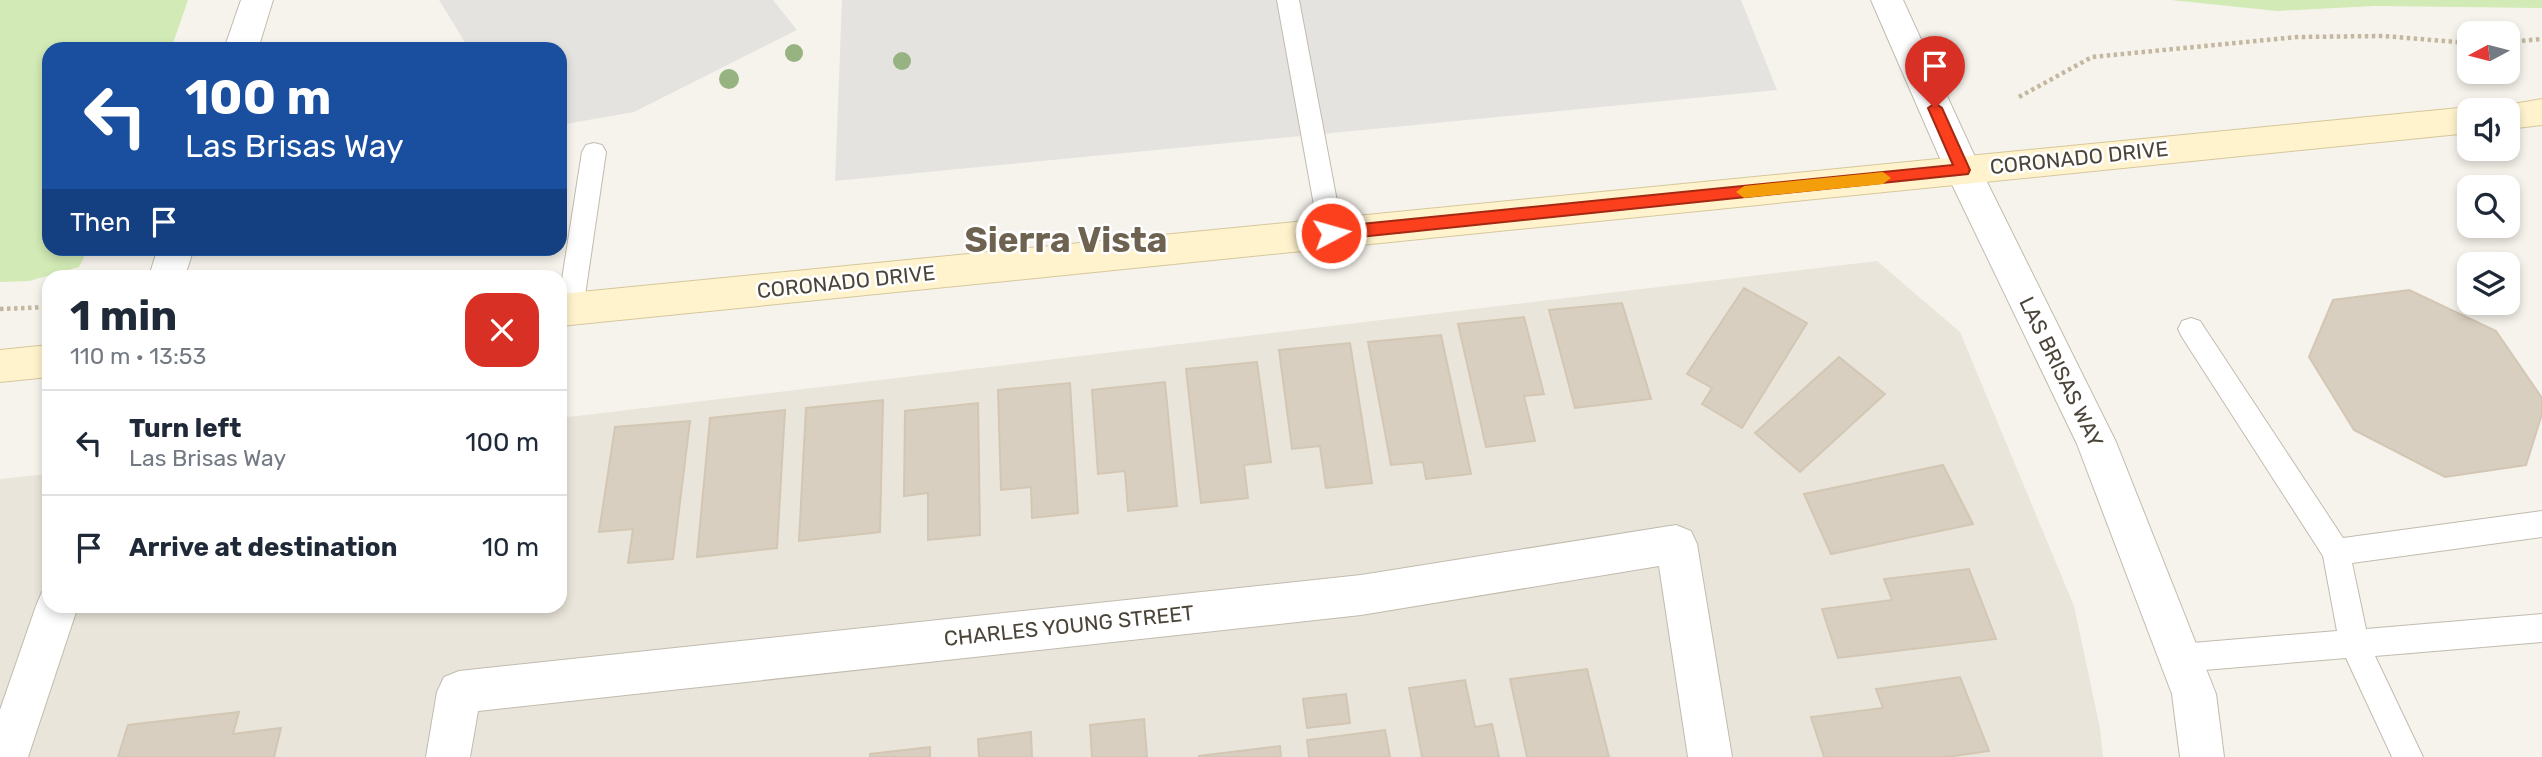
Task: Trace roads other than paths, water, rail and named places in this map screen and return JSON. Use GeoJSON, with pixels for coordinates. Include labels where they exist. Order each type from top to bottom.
{"type":"FeatureCollection","features":[{"type":"Feature","properties":{"kind":"street"},"geometry":{"type":"LineString","coordinates":[[243,42],[257,0]]}},
{"type":"Feature","properties":{"kind":"street","name":"LAS BRISAS WAY"},"geometry":{"type":"LineString","coordinates":[[1886,0],[1963,170],[2096,442],[2193,694],[2202,757]]}},
{"type":"Feature","properties":{"kind":"street"},"geometry":{"type":"LineString","coordinates":[[2520,115],[2542,113]]}},
{"type":"Feature","properties":{"kind":"street","name":"CORONADO DRIVE"},"geometry":{"type":"LineString","coordinates":[[567,310],[2457,121]]}},
{"type":"Feature","properties":{"kind":"street"},"geometry":{"type":"LineString","coordinates":[[0,366],[42,362]]}},
{"type":"Feature","properties":{"kind":"street","name":"CHARLES YOUNG STREET"},"geometry":{"type":"LineString","coordinates":[[448,757],[459,692],[1362,595],[1676,544],[1710,757]]}},
{"type":"Feature","properties":{"kind":"street"},"geometry":{"type":"LineString","coordinates":[[6,757],[55,613]]}},
{"type":"Feature","properties":{"kind":"lane"},"geometry":{"type":"LineString","coordinates":[[1287,0],[1331,233]]}},
{"type":"Feature","properties":{"kind":"lane"},"geometry":{"type":"LineString","coordinates":[[567,299],[594,152]]}},
{"type":"Feature","properties":{"kind":"lane"},"geometry":{"type":"LineString","coordinates":[[2191,328],[2336,552],[2354,643],[2407,757]]}},
{"type":"Feature","properties":{"kind":"lane"},"geometry":{"type":"LineString","coordinates":[[2336,552],[2542,524]]}},
{"type":"Feature","properties":{"kind":"lane"},"geometry":{"type":"LineString","coordinates":[[2180,658],[2542,628]]}},
{"type":"Feature","properties":{"kind":"district","name":"Sierra Vista"},"geometry":{"type":"Point","coordinates":[1066,240]}}]}
